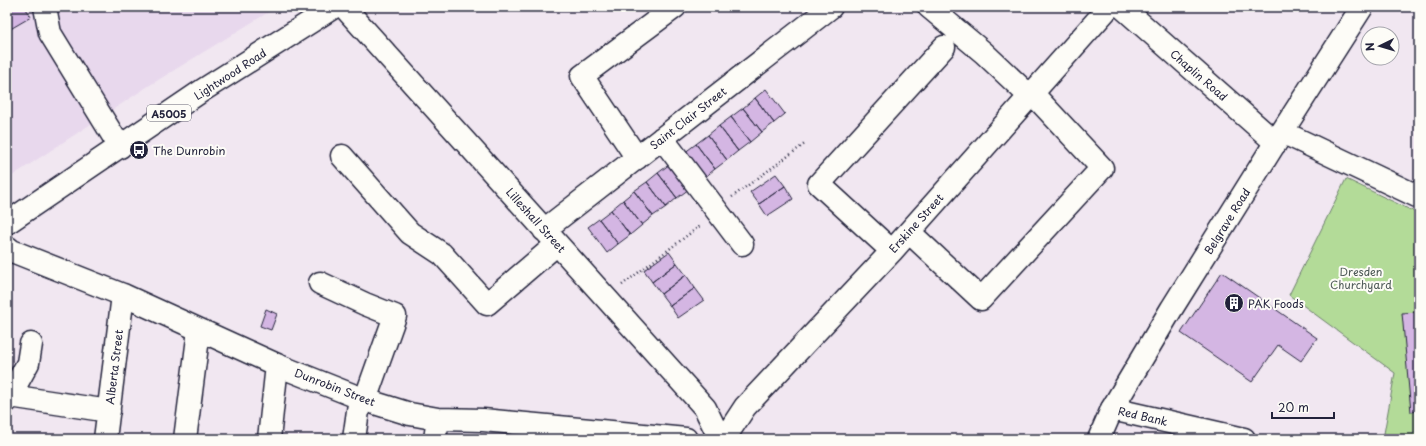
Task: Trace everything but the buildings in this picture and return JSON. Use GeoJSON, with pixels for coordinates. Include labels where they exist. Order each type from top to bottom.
{"type":"FeatureCollection","features":[{"type":"Feature","properties":{"kind":"street"},"geometry":{"type":"LineString","coordinates":[[45,7],[50,33],[120,147]]}},
{"type":"Feature","properties":{"kind":"street","name":"Lightwood Road"},"geometry":{"type":"LineString","coordinates":[[7,223],[204,90],[334,7]]}},
{"type":"Feature","properties":{"kind":"street","name":"Lilleshall Street"},"geometry":{"type":"LineString","coordinates":[[334,7],[551,237],[705,408],[720,439]]}},
{"type":"Feature","properties":{"kind":"street"},"geometry":{"type":"LineString","coordinates":[[636,158],[582,76],[675,7]]}},
{"type":"Feature","properties":{"kind":"street","name":"Saint Clair Street"},"geometry":{"type":"LineString","coordinates":[[342,156],[410,233],[442,254],[487,304],[551,237],[636,158],[831,7]]}},
{"type":"Feature","properties":{"kind":"street"},"geometry":{"type":"LineString","coordinates":[[909,232],[981,299],[1102,168],[1032,93],[1022,89],[984,53],[929,7]]}},
{"type":"Feature","properties":{"kind":"street","name":"Erskine Street"},"geometry":{"type":"LineString","coordinates":[[724,439],[745,407],[892,251],[1109,7]]}},
{"type":"Feature","properties":{"kind":"street","name":"Chaplin Road"},"geometry":{"type":"LineString","coordinates":[[1122,7],[1279,138],[1419,197]]}},
{"type":"Feature","properties":{"kind":"street","name":"Belgrave Road"},"geometry":{"type":"LineString","coordinates":[[1099,439],[1112,409],[1172,308],[1362,7]]}},
{"type":"Feature","properties":{"kind":"street"},"geometry":{"type":"LineString","coordinates":[[892,251],[819,184],[944,47]]}},
{"type":"Feature","properties":{"kind":"street"},"geometry":{"type":"LineString","coordinates":[[662,138],[742,244]]}},
{"type":"Feature","properties":{"kind":"street","name":"Dunrobin Street"},"geometry":{"type":"LineString","coordinates":[[7,247],[123,295],[278,365],[362,399],[410,414],[436,429],[483,420],[686,439]]}},
{"type":"Feature","properties":{"kind":"street"},"geometry":{"type":"LineString","coordinates":[[320,283],[365,304],[396,316],[362,399],[354,439]]}},
{"type":"Feature","properties":{"kind":"street","name":"Alberta Street"},"geometry":{"type":"LineString","coordinates":[[105,439],[123,295]]}},
{"type":"Feature","properties":{"kind":"street"},"geometry":{"type":"LineString","coordinates":[[185,439],[199,330]]}},
{"type":"Feature","properties":{"kind":"street"},"geometry":{"type":"LineString","coordinates":[[31,344],[28,363],[9,399],[108,411]]}},
{"type":"Feature","properties":{"kind":"street"},"geometry":{"type":"LineString","coordinates":[[268,439],[278,365]]}},
{"type":"Feature","properties":{"kind":"street","name":"Red Bank"},"geometry":{"type":"LineString","coordinates":[[1112,409],[1236,438]]}},
{"type":"Feature","properties":{"kind":"path"},"geometry":{"type":"LineString","coordinates":[[605,298],[806,143]]}},
{"type":"Feature","properties":{"kind":"shaded area"},"geometry":{"type":"Polygon","coordinates":[[[7,7],[269,7],[272,10],[150,85],[9,178],[7,176],[7,7]]]}},
{"type":"Feature","properties":{"kind":"green space","name":"Dresden Churchyard"},"geometry":{"type":"Polygon","coordinates":[[[1346,179],[1419,214],[1419,439],[1383,439],[1395,373],[1289,295],[1346,179]]]}},
{"type":"Feature","properties":{"kind":"place","name":"The Dunrobin"},"geometry":{"type":"Point","coordinates":[139,150]}},
{"type":"Feature","properties":{"kind":"place","name":"PAK Foods"},"geometry":{"type":"Point","coordinates":[1234,303]}}]}
